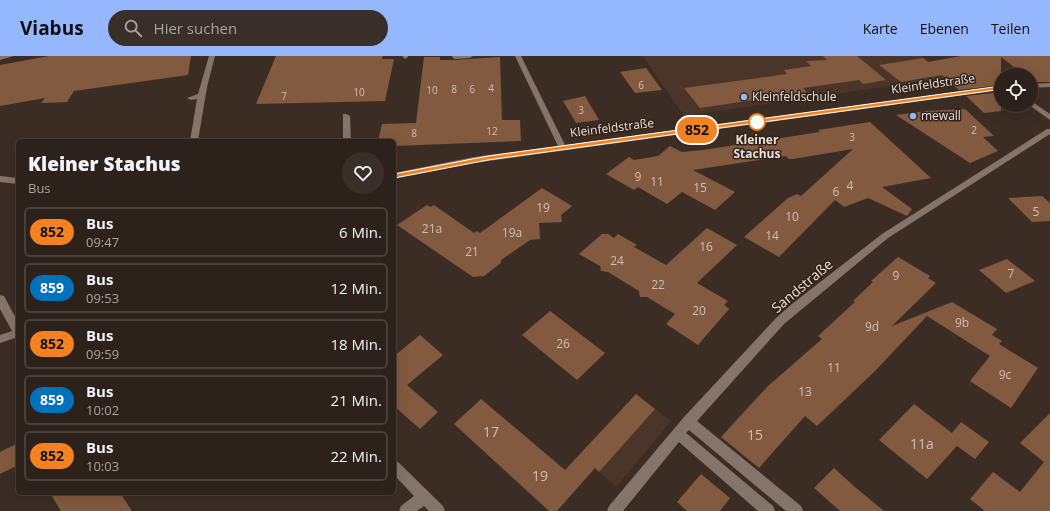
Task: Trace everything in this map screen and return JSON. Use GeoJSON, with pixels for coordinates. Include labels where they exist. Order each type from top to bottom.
{"type":"FeatureCollection","features":[{"type":"Feature","properties":{"kind":"street"},"geometry":{"type":"LineString","coordinates":[[0,58],[11,56]]}},
{"type":"Feature","properties":{"kind":"street"},"geometry":{"type":"LineString","coordinates":[[194,139],[201,96],[212,56]]}},
{"type":"Feature","properties":{"kind":"street"},"geometry":{"type":"LineString","coordinates":[[456,57],[470,56]]}},
{"type":"Feature","properties":{"kind":"street"},"geometry":{"type":"LineString","coordinates":[[518,56],[562,147]]}},
{"type":"Feature","properties":{"kind":"street"},"geometry":{"type":"LineString","coordinates":[[1038,86],[1050,85]]}},
{"type":"Feature","properties":{"kind":"street","name":"Kleinfeldstraße"},"geometry":{"type":"LineString","coordinates":[[396,176],[474,160],[562,147],[994,89]]}},
{"type":"Feature","properties":{"kind":"street"},"geometry":{"type":"LineString","coordinates":[[191,98],[201,96]]}},
{"type":"Feature","properties":{"kind":"street"},"geometry":{"type":"LineString","coordinates":[[1038,109],[1050,118]]}},
{"type":"Feature","properties":{"kind":"street"},"geometry":{"type":"LineString","coordinates":[[346,116],[347,139]]}},
{"type":"Feature","properties":{"kind":"street","name":"Sandstraße"},"geometry":{"type":"LineString","coordinates":[[614,511],[688,421],[780,321],[885,236],[1010,155],[1050,131]]}},
{"type":"Feature","properties":{"kind":"street"},"geometry":{"type":"LineString","coordinates":[[0,179],[16,181]]}},
{"type":"Feature","properties":{"kind":"street"},"geometry":{"type":"LineString","coordinates":[[0,299],[16,328]]}},
{"type":"Feature","properties":{"kind":"street"},"geometry":{"type":"LineString","coordinates":[[0,339],[16,333]]}},
{"type":"Feature","properties":{"kind":"street"},"geometry":{"type":"LineString","coordinates":[[688,421],[796,511]]}},
{"type":"Feature","properties":{"kind":"street"},"geometry":{"type":"LineString","coordinates":[[678,434],[768,511]]}},
{"type":"Feature","properties":{"kind":"street"},"geometry":{"type":"LineString","coordinates":[[396,468],[438,511]]}},
{"type":"Feature","properties":{"kind":"street"},"geometry":{"type":"LineString","coordinates":[[406,511],[424,497]]}},
{"type":"Feature","properties":{"kind":"shaded area","name":"Kleinfeldschule"},"geometry":{"type":"Polygon","coordinates":[[[643,56],[922,56],[952,77],[684,116],[643,56]]]}},
{"type":"Feature","properties":{"kind":"shaded area"},"geometry":{"type":"Polygon","coordinates":[[[636,394],[671,421],[616,487],[580,455],[636,394]]]}},
{"type":"Feature","properties":{"kind":"building"},"geometry":{"type":"Polygon","coordinates":[[[49,56],[191,56],[188,75],[74,91],[67,102],[41,103],[45,98],[0,106],[0,65],[49,56]]]}},
{"type":"Feature","properties":{"kind":"building"},"geometry":{"type":"Polygon","coordinates":[[[276,56],[383,56],[382,59],[394,59],[385,101],[256,104],[276,56]]]}},
{"type":"Feature","properties":{"kind":"building"},"geometry":{"type":"Polygon","coordinates":[[[823,56],[857,56],[886,80],[863,84],[859,80],[803,88],[807,92],[700,108],[684,88],[787,74],[784,70],[811,66],[806,61],[827,60],[823,56]]]}},
{"type":"Feature","properties":{"kind":"building"},"geometry":{"type":"Polygon","coordinates":[[[961,56],[1050,56],[1050,82],[1038,82],[1038,68],[1015,68],[1001,57],[1001,68],[994,68],[994,86],[959,90],[942,75],[901,82],[879,65],[923,58],[928,62],[961,56]]]}},
{"type":"Feature","properties":{"kind":"building"},"geometry":{"type":"Polygon","coordinates":[[[424,57],[440,57],[440,60],[455,60],[500,57],[502,120],[520,120],[521,141],[396,146],[396,139],[378,139],[382,124],[416,123],[424,57]]]}},
{"type":"Feature","properties":{"kind":"building"},"geometry":{"type":"Polygon","coordinates":[[[646,68],[662,90],[635,93],[620,72],[646,68]]]}},
{"type":"Feature","properties":{"kind":"building"},"geometry":{"type":"Polygon","coordinates":[[[994,93],[994,112],[984,113],[966,96],[994,93]]]}},
{"type":"Feature","properties":{"kind":"building"},"geometry":{"type":"Polygon","coordinates":[[[585,96],[599,120],[576,123],[563,101],[585,96]]]}},
{"type":"Feature","properties":{"kind":"building"},"geometry":{"type":"Polygon","coordinates":[[[965,109],[994,136],[983,137],[998,151],[970,163],[896,115],[926,111],[965,109]]]}},
{"type":"Feature","properties":{"kind":"building"},"geometry":{"type":"Polygon","coordinates":[[[870,122],[931,178],[882,187],[912,209],[907,216],[868,198],[844,207],[835,200],[779,257],[744,237],[788,198],[797,194],[801,196],[853,149],[793,159],[789,159],[786,156],[693,170],[735,192],[715,210],[682,192],[667,204],[638,187],[634,190],[606,174],[629,157],[634,160],[658,156],[670,146],[682,152],[703,150],[820,132],[818,130],[870,122]]]}},
{"type":"Feature","properties":{"kind":"building"},"geometry":{"type":"Polygon","coordinates":[[[542,188],[572,206],[561,215],[562,222],[539,223],[540,239],[530,240],[501,260],[501,263],[484,276],[473,277],[397,225],[427,205],[431,207],[434,205],[474,233],[477,231],[480,233],[542,188]]]}},
{"type":"Feature","properties":{"kind":"building"},"geometry":{"type":"Polygon","coordinates":[[[1042,196],[1050,203],[1050,221],[1032,222],[1008,198],[1042,196]]]}},
{"type":"Feature","properties":{"kind":"building"},"geometry":{"type":"Polygon","coordinates":[[[707,228],[737,245],[697,283],[728,301],[724,305],[729,309],[698,345],[666,324],[675,314],[647,297],[640,297],[639,291],[608,272],[601,271],[600,266],[579,254],[602,234],[608,234],[614,238],[618,234],[637,245],[634,247],[666,265],[707,228]]]}},
{"type":"Feature","properties":{"kind":"building"},"geometry":{"type":"Polygon","coordinates":[[[898,257],[930,276],[928,278],[936,283],[892,326],[952,302],[997,329],[992,335],[1002,341],[999,344],[1038,368],[1011,408],[970,381],[990,356],[927,316],[875,371],[817,426],[805,416],[759,468],[721,437],[768,386],[822,339],[818,336],[855,302],[853,301],[873,282],[871,281],[898,257]]]}},
{"type":"Feature","properties":{"kind":"building"},"geometry":{"type":"Polygon","coordinates":[[[1007,259],[1035,281],[1006,293],[979,270],[1007,259]]]}},
{"type":"Feature","properties":{"kind":"building"},"geometry":{"type":"Polygon","coordinates":[[[550,311],[605,353],[577,380],[522,335],[550,311]]]}},
{"type":"Feature","properties":{"kind":"building"},"geometry":{"type":"Polygon","coordinates":[[[420,335],[443,355],[407,385],[438,412],[420,429],[396,408],[396,354],[420,335]]]}},
{"type":"Feature","properties":{"kind":"building"},"geometry":{"type":"Polygon","coordinates":[[[636,394],[655,409],[599,472],[595,468],[557,511],[549,511],[454,424],[481,399],[565,470],[636,394]]]}},
{"type":"Feature","properties":{"kind":"building"},"geometry":{"type":"Polygon","coordinates":[[[914,404],[952,433],[961,422],[989,442],[975,459],[957,446],[927,479],[879,440],[914,404]]]}},
{"type":"Feature","properties":{"kind":"building"},"geometry":{"type":"Polygon","coordinates":[[[1050,413],[1050,511],[985,511],[970,499],[993,472],[1020,492],[1044,462],[1020,443],[1050,413]]]}},
{"type":"Feature","properties":{"kind":"building"},"geometry":{"type":"Polygon","coordinates":[[[16,444],[16,466],[0,474],[0,452],[16,444]]]}},
{"type":"Feature","properties":{"kind":"building"},"geometry":{"type":"Polygon","coordinates":[[[834,468],[884,511],[840,511],[814,488],[834,468]]]}},
{"type":"Feature","properties":{"kind":"building"},"geometry":{"type":"Polygon","coordinates":[[[701,474],[730,498],[720,511],[687,511],[677,502],[701,474]]]}},
{"type":"Feature","properties":{"kind":"building"},"geometry":{"type":"Polygon","coordinates":[[[51,495],[121,495],[132,511],[61,511],[51,495]]]}},
{"type":"Feature","properties":{"kind":"bus line","name":"852"},"geometry":{"type":"LineString","coordinates":[[396,176],[444,165],[562,147],[738,125],[870,105],[994,89]]}},
{"type":"Feature","properties":{"kind":"place","name":"Kleinfeldschule"},"geometry":{"type":"Point","coordinates":[744,97]}},
{"type":"Feature","properties":{"kind":"place","name":"mewall"},"geometry":{"type":"Point","coordinates":[913,116]}},
{"type":"Feature","properties":{"kind":"place","name":"Kleiner Stachus"},"geometry":{"type":"Point","coordinates":[757,122]}}]}
